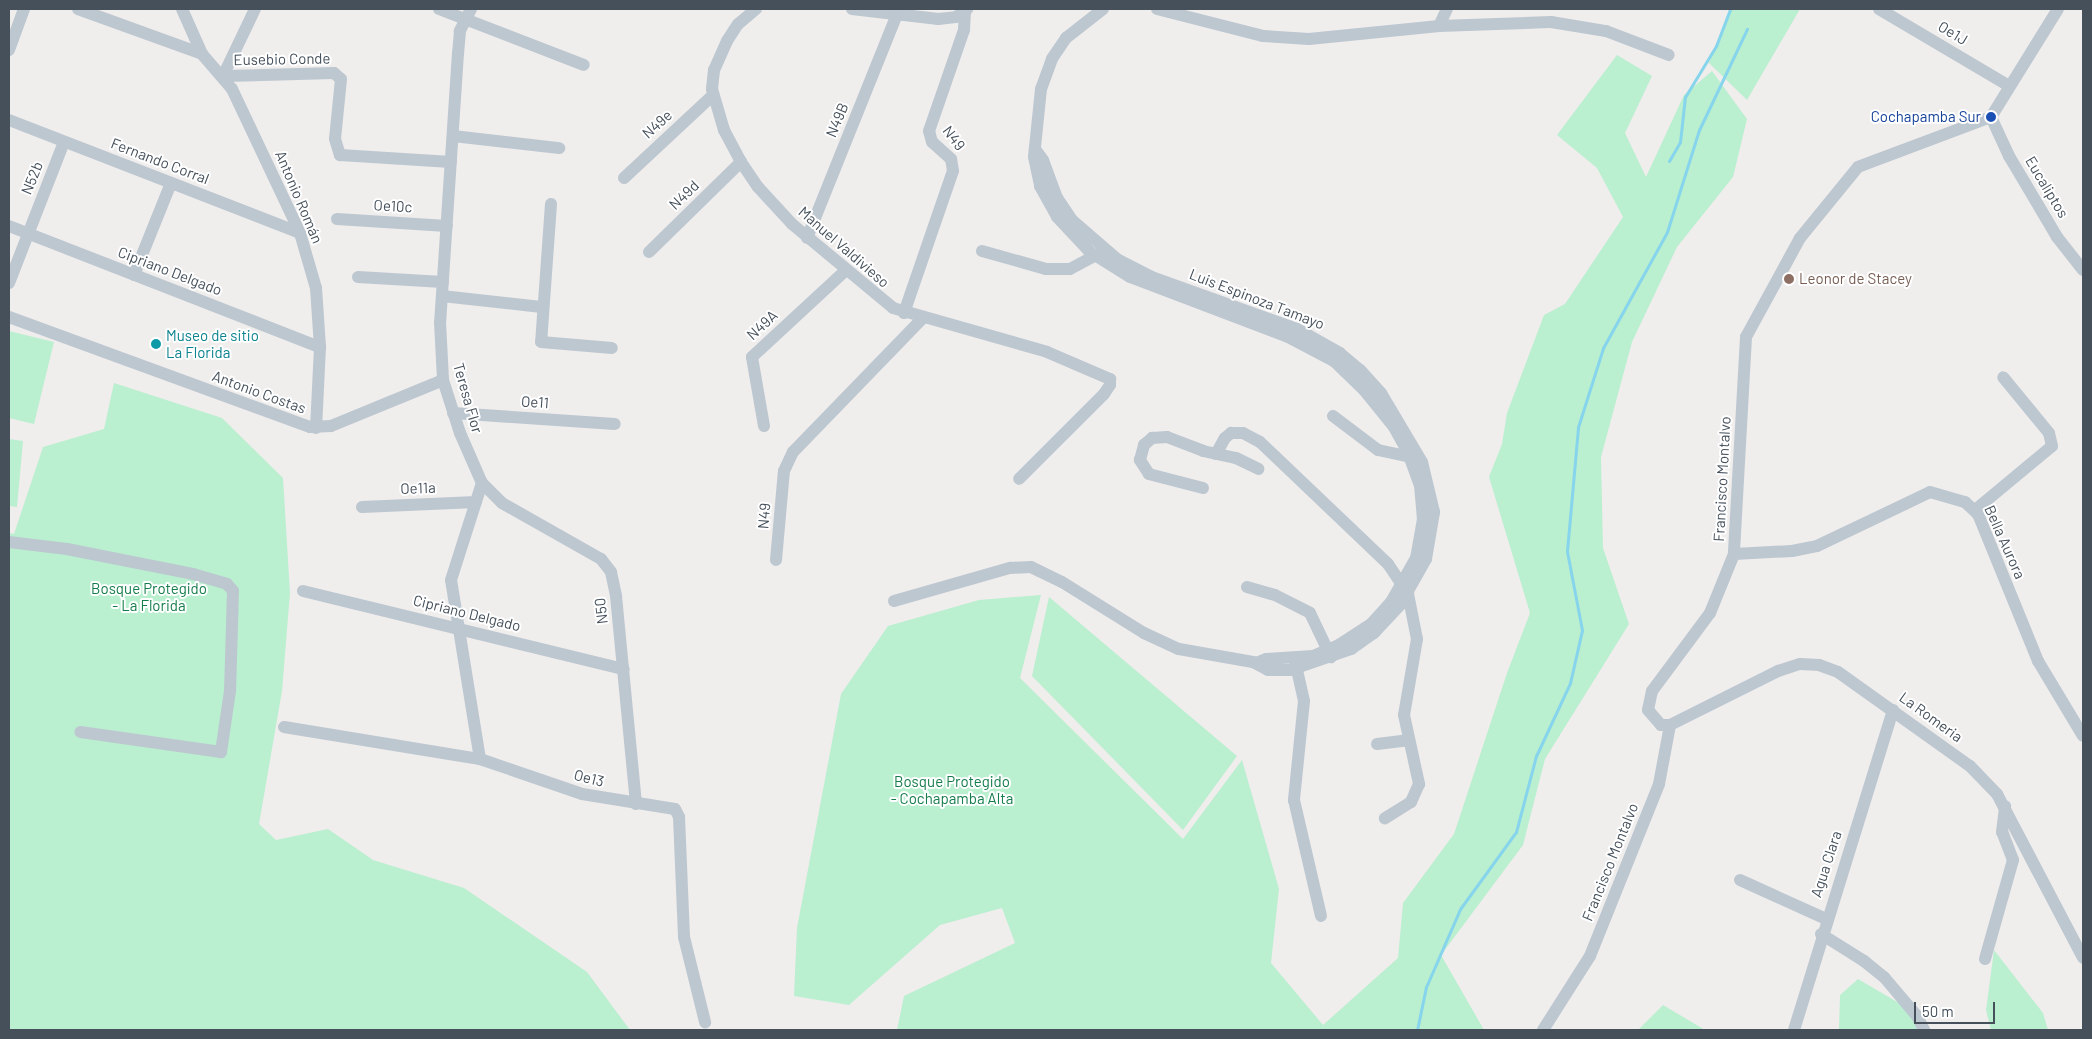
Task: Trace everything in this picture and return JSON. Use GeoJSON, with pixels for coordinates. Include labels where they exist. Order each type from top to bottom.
{"type":"FeatureCollection","features":[{"type":"Feature","properties":{"kind":"street"},"geometry":{"type":"LineString","coordinates":[[9,50],[24,9]]}},
{"type":"Feature","properties":{"kind":"street","name":"Eusebio Conde"},"geometry":{"type":"LineString","coordinates":[[78,9],[202,54],[223,76],[334,72],[342,79],[335,140],[340,155],[451,162]]}},
{"type":"Feature","properties":{"kind":"street"},"geometry":{"type":"LineString","coordinates":[[182,9],[202,54]]}},
{"type":"Feature","properties":{"kind":"street"},"geometry":{"type":"LineString","coordinates":[[223,76],[255,9]]}},
{"type":"Feature","properties":{"kind":"street"},"geometry":{"type":"LineString","coordinates":[[438,9],[468,14],[584,65]]}},
{"type":"Feature","properties":{"kind":"street","name":"Manuel Valdivieso"},"geometry":{"type":"LineString","coordinates":[[756,9],[738,24],[722,51],[714,70],[713,96],[724,130],[741,162],[766,197],[807,238],[883,302],[904,313],[1047,352],[1106,376],[1110,382],[1104,394],[1019,479]]}},
{"type":"Feature","properties":{"kind":"street"},"geometry":{"type":"LineString","coordinates":[[852,9],[946,19],[966,10]]}},
{"type":"Feature","properties":{"kind":"street","name":"Luis Espinoza Tamayo"},"geometry":{"type":"LineString","coordinates":[[1103,9],[1078,25],[1052,59],[1038,105],[1035,149],[1037,175],[1045,196],[1070,233],[1094,256],[1151,287],[1229,310]]}},
{"type":"Feature","properties":{"kind":"street"},"geometry":{"type":"LineString","coordinates":[[1157,9],[1263,36],[1309,39],[1439,26],[1552,22],[1606,31],[1669,55]]}},
{"type":"Feature","properties":{"kind":"street"},"geometry":{"type":"LineString","coordinates":[[1439,26],[1447,9]]}},
{"type":"Feature","properties":{"kind":"street","name":"Oe1J"},"geometry":{"type":"LineString","coordinates":[[1879,9],[2009,86]]}},
{"type":"Feature","properties":{"kind":"street"},"geometry":{"type":"LineString","coordinates":[[1991,117],[2058,9]]}},
{"type":"Feature","properties":{"kind":"street","name":"N49"},"geometry":{"type":"LineString","coordinates":[[904,313],[953,171],[950,159],[932,142],[929,131],[964,30],[966,10]]}},
{"type":"Feature","properties":{"kind":"street","name":"Teresa Flor"},"geometry":{"type":"LineString","coordinates":[[468,14],[460,31],[451,162],[442,296],[443,380],[453,413],[482,483]]}},
{"type":"Feature","properties":{"kind":"street","name":"N49B"},"geometry":{"type":"LineString","coordinates":[[807,238],[897,14]]}},
{"type":"Feature","properties":{"kind":"street","name":"Antonio Román"},"geometry":{"type":"LineString","coordinates":[[223,76],[300,233],[316,288],[320,347],[316,428]]}},
{"type":"Feature","properties":{"kind":"street","name":"N49e"},"geometry":{"type":"LineString","coordinates":[[624,178],[713,96]]}},
{"type":"Feature","properties":{"kind":"street","name":"Eucaliptos"},"geometry":{"type":"LineString","coordinates":[[1991,117],[2009,156],[2043,212],[2083,270]]}},
{"type":"Feature","properties":{"kind":"street","name":"Francisco Montalvo"},"geometry":{"type":"LineString","coordinates":[[1543,1030],[1590,956],[1659,784],[1670,725],[1661,724],[1648,710],[1652,690],[1710,613],[1734,554],[1746,337],[1800,238],[1858,167],[1991,117]]}},
{"type":"Feature","properties":{"kind":"street","name":"Fernando Corral"},"geometry":{"type":"LineString","coordinates":[[9,120],[300,233]]}},
{"type":"Feature","properties":{"kind":"street"},"geometry":{"type":"LineString","coordinates":[[453,136],[559,148]]}},
{"type":"Feature","properties":{"kind":"street","name":"N52b"},"geometry":{"type":"LineString","coordinates":[[9,284],[64,142]]}},
{"type":"Feature","properties":{"kind":"street","name":"Luis Espinoza Tamayo"},"geometry":{"type":"LineString","coordinates":[[894,601],[1010,568],[1031,566],[1062,582],[1144,633],[1179,649],[1256,663],[1266,659],[1296,664],[1330,654],[1371,624],[1405,589],[1416,558],[1423,519],[1416,458],[1384,415],[1346,370],[1306,344],[1152,277],[1117,259],[1092,241],[1064,210],[1043,160],[1035,149]]}},
{"type":"Feature","properties":{"kind":"street","name":"N49d"},"geometry":{"type":"LineString","coordinates":[[649,252],[741,162]]}},
{"type":"Feature","properties":{"kind":"street"},"geometry":{"type":"LineString","coordinates":[[134,275],[171,183]]}},
{"type":"Feature","properties":{"kind":"street"},"geometry":{"type":"LineString","coordinates":[[551,204],[541,306],[541,342],[612,348]]}},
{"type":"Feature","properties":{"kind":"street","name":"Oe10c"},"geometry":{"type":"LineString","coordinates":[[337,220],[447,226]]}},
{"type":"Feature","properties":{"kind":"street","name":"Cipriano Delgado"},"geometry":{"type":"LineString","coordinates":[[9,226],[320,347]]}},
{"type":"Feature","properties":{"kind":"street"},"geometry":{"type":"LineString","coordinates":[[982,250],[1046,269],[1070,269],[1094,256]]}},
{"type":"Feature","properties":{"kind":"street","name":"N49A"},"geometry":{"type":"LineString","coordinates":[[764,426],[752,357],[846,270]]}},
{"type":"Feature","properties":{"kind":"street"},"geometry":{"type":"LineString","coordinates":[[358,277],[443,282]]}},
{"type":"Feature","properties":{"kind":"street"},"geometry":{"type":"LineString","coordinates":[[442,296],[541,306]]}},
{"type":"Feature","properties":{"kind":"street","name":"Antonio Costas"},"geometry":{"type":"LineString","coordinates":[[9,317],[298,424],[316,428],[331,426],[443,380]]}},
{"type":"Feature","properties":{"kind":"street","name":"N49"},"geometry":{"type":"LineString","coordinates":[[776,560],[784,471],[793,452],[922,318]]}},
{"type":"Feature","properties":{"kind":"street"},"geometry":{"type":"LineString","coordinates":[[1975,510],[2052,446],[2049,433],[2003,377]]}},
{"type":"Feature","properties":{"kind":"street","name":"Oe11"},"geometry":{"type":"LineString","coordinates":[[453,413],[615,424]]}},
{"type":"Feature","properties":{"kind":"street"},"geometry":{"type":"LineString","coordinates":[[1333,416],[1378,450],[1416,458]]}},
{"type":"Feature","properties":{"kind":"street"},"geometry":{"type":"LineString","coordinates":[[1216,454],[1225,438],[1231,433],[1244,434],[1260,442],[1388,564],[1405,589],[1417,640],[1406,688],[1404,715],[1419,784],[1418,792],[1411,802],[1385,818]]}},
{"type":"Feature","properties":{"kind":"street"},"geometry":{"type":"LineString","coordinates":[[1203,488],[1149,474],[1141,464],[1141,450],[1147,441],[1161,436],[1216,454],[1236,458],[1259,469]]}},
{"type":"Feature","properties":{"kind":"street"},"geometry":{"type":"LineString","coordinates":[[480,759],[450,580],[482,483]]}},
{"type":"Feature","properties":{"kind":"street","name":"N50"},"geometry":{"type":"LineString","coordinates":[[482,483],[502,503],[608,565],[615,587],[636,804]]}},
{"type":"Feature","properties":{"kind":"street","name":"Bella Aurora"},"geometry":{"type":"LineString","coordinates":[[1734,554],[1792,551],[1818,546],[1930,492],[1946,494],[1975,510],[2038,661],[2083,736]]}},
{"type":"Feature","properties":{"kind":"street","name":"Oe11a"},"geometry":{"type":"LineString","coordinates":[[362,506],[476,502]]}},
{"type":"Feature","properties":{"kind":"street"},"geometry":{"type":"LineString","coordinates":[[9,542],[67,549],[193,574],[227,584],[233,590],[230,691],[221,752],[80,732]]}},
{"type":"Feature","properties":{"kind":"street"},"geometry":{"type":"LineString","coordinates":[[1247,587],[1275,595],[1310,613],[1330,654]]}},
{"type":"Feature","properties":{"kind":"street","name":"Cipriano Delgado"},"geometry":{"type":"LineString","coordinates":[[303,591],[624,669]]}},
{"type":"Feature","properties":{"kind":"street"},"geometry":{"type":"LineString","coordinates":[[1296,664],[1304,701],[1294,800],[1320,916]]}},
{"type":"Feature","properties":{"kind":"street","name":"La Romeria"},"geometry":{"type":"LineString","coordinates":[[1670,725],[1778,671],[1800,664],[1819,665],[1838,672],[1970,766],[2005,806],[2083,958]]}},
{"type":"Feature","properties":{"kind":"street","name":"Agua Clara"},"geometry":{"type":"LineString","coordinates":[[1794,1030],[1821,934],[1893,710]]}},
{"type":"Feature","properties":{"kind":"street","name":"Oe13"},"geometry":{"type":"LineString","coordinates":[[284,727],[480,759],[582,794],[636,804],[672,807],[679,813],[684,937],[705,1022]]}},
{"type":"Feature","properties":{"kind":"street"},"geometry":{"type":"LineString","coordinates":[[1377,744],[1408,740]]}},
{"type":"Feature","properties":{"kind":"street"},"geometry":{"type":"LineString","coordinates":[[1985,959],[2013,860],[2002,832],[2005,806]]}},
{"type":"Feature","properties":{"kind":"street"},"geometry":{"type":"LineString","coordinates":[[1740,880],[1826,919]]}},
{"type":"Feature","properties":{"kind":"street"},"geometry":{"type":"LineString","coordinates":[[1821,934],[1864,960],[1884,977],[1917,1016],[1924,1030]]}},
{"type":"Feature","properties":{"kind":"green space"},"geometry":{"type":"Polygon","coordinates":[[[1730,9],[1800,9],[1747,100],[1709,63],[1730,9]]]}},
{"type":"Feature","properties":{"kind":"green space","name":"Bosque Protegido - Cochapamba Alta"},"geometry":{"type":"Polygon","coordinates":[[[1617,55],[1652,76],[1625,133],[1646,177],[1684,95],[1712,71],[1747,119],[1733,177],[1677,247],[1632,342],[1601,457],[1603,548],[1629,624],[1545,759],[1523,845],[1441,955],[1484,1030],[897,1030],[904,996],[1015,943],[1002,908],[940,925],[849,1005],[794,996],[797,928],[841,694],[888,626],[979,600],[1041,595],[1020,678],[1183,839],[1242,760],[1279,889],[1271,963],[1323,1025],[1398,958],[1403,903],[1454,834],[1507,673],[1530,613],[1489,477],[1502,444],[1507,413],[1544,315],[1565,304],[1623,217],[1597,168],[1557,135],[1617,55]]]}},
{"type":"Feature","properties":{"kind":"green space"},"geometry":{"type":"Polygon","coordinates":[[[9,331],[54,342],[34,424],[9,418],[9,331]]]}},
{"type":"Feature","properties":{"kind":"green space","name":"Bosque Protegido - La Florida"},"geometry":{"type":"Polygon","coordinates":[[[114,383],[222,418],[283,478],[290,593],[282,691],[259,824],[276,840],[328,829],[373,860],[464,888],[587,972],[630,1030],[9,1030],[9,533],[14,534],[43,447],[104,429],[114,383]]]}},
{"type":"Feature","properties":{"kind":"green space"},"geometry":{"type":"Polygon","coordinates":[[[9,439],[23,441],[17,507],[9,506],[9,439]]]}},
{"type":"Feature","properties":{"kind":"green space"},"geometry":{"type":"Polygon","coordinates":[[[1049,597],[1237,756],[1183,830],[1032,676],[1049,597]]]}},
{"type":"Feature","properties":{"kind":"green space"},"geometry":{"type":"Polygon","coordinates":[[[1994,950],[2043,1013],[2048,1030],[1991,1030],[1986,1010],[1994,950]]]}},
{"type":"Feature","properties":{"kind":"green space"},"geometry":{"type":"Polygon","coordinates":[[[1858,979],[1921,1016],[1928,1030],[1839,1030],[1840,995],[1858,979]]]}},
{"type":"Feature","properties":{"kind":"green space"},"geometry":{"type":"Polygon","coordinates":[[[1663,1005],[1705,1030],[1638,1030],[1663,1005]]]}},
{"type":"Feature","properties":{"kind":"waterway"},"geometry":{"type":"LineString","coordinates":[[1669,161],[1680,142],[1685,97],[1716,46],[1730,9]]}},
{"type":"Feature","properties":{"kind":"waterway"},"geometry":{"type":"LineString","coordinates":[[1417,1030],[1426,987],[1460,909],[1516,832],[1536,756],[1570,683],[1582,630],[1567,551],[1578,427],[1603,348],[1667,232],[1699,130],[1747,29]]}},
{"type":"Feature","properties":{"kind":"place","name":"Cochapamba Sur"},"geometry":{"type":"Point","coordinates":[1991,117]}},
{"type":"Feature","properties":{"kind":"place","name":"Leonor de Stacey"},"geometry":{"type":"Point","coordinates":[1789,279]}},
{"type":"Feature","properties":{"kind":"place","name":"Museo de sitio La Florida"},"geometry":{"type":"Point","coordinates":[156,344]}}]}
